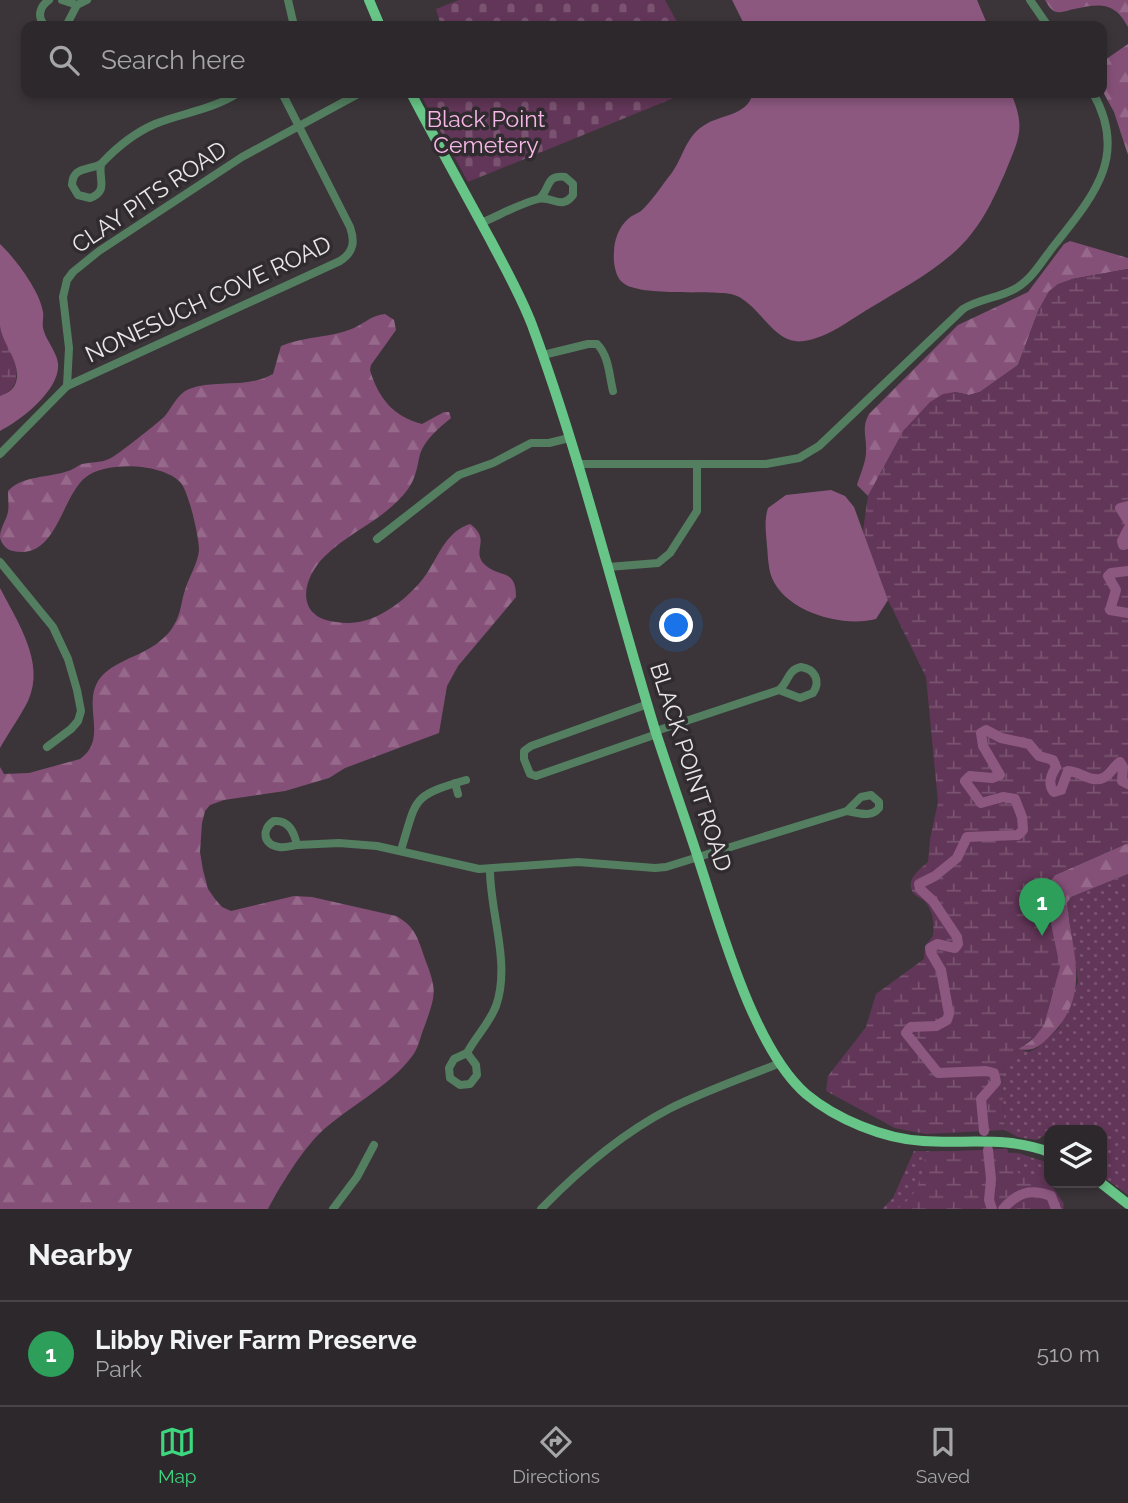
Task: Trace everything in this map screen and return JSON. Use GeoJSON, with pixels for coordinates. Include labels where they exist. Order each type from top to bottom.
{"type":"FeatureCollection","features":[{"type":"Feature","properties":{"kind":"main road"},"geometry":{"type":"LineString","coordinates":[[369,0],[378,21]]}},
{"type":"Feature","properties":{"kind":"main road","name":"BLACK POINT ROAD"},"geometry":{"type":"LineString","coordinates":[[414,98],[526,311],[569,438],[656,733],[697,857],[741,984],[780,1063],[801,1088],[821,1105],[863,1126],[889,1135],[923,1142],[1002,1141],[1027,1144],[1044,1150]]}},
{"type":"Feature","properties":{"kind":"main road"},"geometry":{"type":"LineString","coordinates":[[1107,1188],[1128,1204]]}},
{"type":"Feature","properties":{"kind":"street"},"geometry":{"type":"LineString","coordinates":[[41,21],[40,11],[49,0]]}},
{"type":"Feature","properties":{"kind":"street"},"geometry":{"type":"LineString","coordinates":[[62,0],[77,5]]}},
{"type":"Feature","properties":{"kind":"street"},"geometry":{"type":"LineString","coordinates":[[69,21],[77,5],[87,0]]}},
{"type":"Feature","properties":{"kind":"street"},"geometry":{"type":"LineString","coordinates":[[288,0],[293,21]]}},
{"type":"Feature","properties":{"kind":"street"},"geometry":{"type":"LineString","coordinates":[[1030,0],[1045,21]]}},
{"type":"Feature","properties":{"kind":"street"},"geometry":{"type":"LineString","coordinates":[[101,164],[103,183],[100,192],[90,198],[78,195],[72,185],[75,174],[82,169],[101,164],[124,142],[147,128],[209,108],[228,98]]}},
{"type":"Feature","properties":{"kind":"street"},"geometry":{"type":"LineString","coordinates":[[285,98],[299,124]]}},
{"type":"Feature","properties":{"kind":"street","name":"CLAY PITS ROAD"},"geometry":{"type":"LineString","coordinates":[[67,386],[69,348],[63,297],[69,276],[93,255],[242,157],[350,98]]}},
{"type":"Feature","properties":{"kind":"street"},"geometry":{"type":"LineString","coordinates":[[577,464],[777,463],[799,458],[819,446],[963,309],[1006,293],[1025,282],[1090,200],[1104,176],[1110,155],[1109,132],[1104,111],[1096,98]]}},
{"type":"Feature","properties":{"kind":"street","name":"NONESUCH COVE ROAD"},"geometry":{"type":"LineString","coordinates":[[67,386],[320,270],[349,254],[354,241],[350,227],[299,124]]}},
{"type":"Feature","properties":{"kind":"street"},"geometry":{"type":"LineString","coordinates":[[481,223],[540,198]]}},
{"type":"Feature","properties":{"kind":"street"},"geometry":{"type":"LineString","coordinates":[[542,355],[597,344],[606,359],[613,391]]}},
{"type":"Feature","properties":{"kind":"street"},"geometry":{"type":"LineString","coordinates":[[0,454],[67,386]]}},
{"type":"Feature","properties":{"kind":"street"},"geometry":{"type":"LineString","coordinates":[[377,539],[464,472],[497,461],[531,443],[549,443],[569,438]]}},
{"type":"Feature","properties":{"kind":"street"},"geometry":{"type":"LineString","coordinates":[[608,567],[658,563],[670,553],[697,511],[697,464]]}},
{"type":"Feature","properties":{"kind":"street"},"geometry":{"type":"LineString","coordinates":[[0,562],[53,627],[68,659],[77,691],[80,711],[78,721],[47,747]]}},
{"type":"Feature","properties":{"kind":"street"},"geometry":{"type":"LineString","coordinates":[[648,704],[531,746],[524,751],[530,774],[536,776],[779,690],[790,672],[798,668],[809,669],[816,678],[815,691],[805,698],[779,690]]}},
{"type":"Feature","properties":{"kind":"street"},"geometry":{"type":"LineString","coordinates":[[401,850],[411,815],[421,797],[466,780]]}},
{"type":"Feature","properties":{"kind":"street"},"geometry":{"type":"LineString","coordinates":[[454,783],[458,794]]}},
{"type":"Feature","properties":{"kind":"street"},"geometry":{"type":"LineString","coordinates":[[298,845],[351,843],[401,850],[456,865],[490,870],[578,862],[655,868],[667,867],[847,811]]}},
{"type":"Feature","properties":{"kind":"street"},"geometry":{"type":"LineString","coordinates":[[467,1053],[490,1020],[500,990],[490,870]]}},
{"type":"Feature","properties":{"kind":"street"},"geometry":{"type":"LineString","coordinates":[[541,1209],[592,1161],[667,1110],[780,1063]]}},
{"type":"Feature","properties":{"kind":"street"},"geometry":{"type":"LineString","coordinates":[[333,1209],[357,1177],[374,1145]]}},
{"type":"Feature","properties":{"kind":"green space"},"geometry":{"type":"Polygon","coordinates":[[[459,0],[665,0],[676,21],[440,21],[436,9],[459,0]]]}},
{"type":"Feature","properties":{"kind":"green space"},"geometry":{"type":"Polygon","coordinates":[[[1045,0],[1128,0],[1128,27],[1118,13],[1106,6],[1057,12],[1051,9],[1045,0]]]}},
{"type":"Feature","properties":{"kind":"green space"},"geometry":{"type":"Polygon","coordinates":[[[1128,44],[1128,155],[1114,112],[1106,98],[1107,59],[1128,44]]]}},
{"type":"Feature","properties":{"kind":"green space","name":"Black Point Cemetery"},"geometry":{"type":"Polygon","coordinates":[[[423,98],[674,98],[468,182],[423,98]]]}},
{"type":"Feature","properties":{"kind":"green space"},"geometry":{"type":"Polygon","coordinates":[[[1070,241],[1128,258],[1128,269],[1072,279],[1039,309],[1018,365],[980,392],[969,395],[955,392],[904,430],[868,496],[857,485],[866,456],[865,428],[869,414],[958,325],[1028,292],[1064,244],[1070,241]]]}},
{"type":"Feature","properties":{"kind":"green space"},"geometry":{"type":"Polygon","coordinates":[[[1128,269],[1128,843],[1055,875],[1044,890],[1060,967],[1044,1025],[1034,1038],[1004,1063],[1002,1085],[1005,1130],[926,1134],[895,1128],[826,1091],[828,1076],[866,1027],[876,994],[924,959],[925,946],[933,936],[933,920],[929,908],[911,889],[914,876],[928,862],[938,802],[926,677],[888,600],[869,553],[863,531],[868,496],[904,430],[930,402],[943,394],[955,392],[969,395],[980,392],[1018,365],[1039,309],[1049,291],[1072,279],[1128,269]]]}},
{"type":"Feature","properties":{"kind":"green space"},"geometry":{"type":"Polygon","coordinates":[[[385,314],[394,320],[396,330],[370,370],[383,398],[403,417],[422,424],[444,412],[449,412],[451,418],[426,443],[420,454],[413,481],[399,500],[335,547],[317,565],[307,586],[308,605],[323,619],[336,622],[356,622],[376,617],[410,593],[424,578],[450,537],[470,524],[480,535],[479,554],[484,564],[510,577],[516,597],[458,666],[447,686],[439,733],[345,768],[329,778],[285,791],[224,800],[210,805],[205,811],[202,823],[200,852],[208,889],[222,907],[231,911],[294,896],[312,897],[396,916],[408,925],[418,940],[434,992],[417,1048],[392,1077],[319,1134],[291,1170],[268,1209],[0,1209],[0,767],[4,774],[29,773],[80,759],[88,751],[94,734],[93,695],[96,685],[101,677],[116,665],[152,647],[170,631],[178,617],[199,550],[193,515],[184,488],[173,476],[161,471],[134,466],[107,468],[86,477],[77,486],[49,537],[28,551],[11,550],[0,537],[8,512],[8,491],[29,479],[109,459],[164,417],[178,398],[189,389],[263,379],[273,374],[281,346],[336,334],[385,314]]]}},
{"type":"Feature","properties":{"kind":"green space"},"geometry":{"type":"Polygon","coordinates":[[[0,328],[13,356],[17,375],[15,384],[0,396],[0,328]]]}},
{"type":"Feature","properties":{"kind":"green space"},"geometry":{"type":"Polygon","coordinates":[[[1128,843],[1128,874],[1071,897],[1067,903],[1076,973],[1071,1005],[1063,1021],[1039,1046],[1028,1050],[1018,1049],[1033,1038],[1044,1021],[1053,985],[1051,925],[1043,890],[1055,875],[1128,843]]]}},
{"type":"Feature","properties":{"kind":"green space"},"geometry":{"type":"Polygon","coordinates":[[[1128,874],[1128,1195],[1107,1180],[1107,1125],[1044,1125],[1044,1136],[1037,1140],[1018,1137],[1005,1130],[1002,1085],[1004,1063],[1018,1049],[1029,1052],[1037,1048],[1059,1028],[1078,982],[1067,903],[1071,897],[1128,874]]]}},
{"type":"Feature","properties":{"kind":"green space"},"geometry":{"type":"Polygon","coordinates":[[[1007,1149],[1014,1168],[1021,1174],[1044,1179],[1044,1188],[1053,1188],[1064,1204],[1063,1209],[896,1209],[910,1198],[918,1185],[926,1152],[1007,1149]]]}},
{"type":"Feature","properties":{"kind":"green space"},"geometry":{"type":"Polygon","coordinates":[[[914,1151],[1018,1153],[1044,1161],[1044,1188],[1050,1188],[1051,1209],[882,1209],[893,1198],[914,1151]]]}},
{"type":"Feature","properties":{"kind":"shaded area"},"geometry":{"type":"Polygon","coordinates":[[[732,0],[977,0],[986,21],[742,21],[732,0]]]}},
{"type":"Feature","properties":{"kind":"shaded area"},"geometry":{"type":"Polygon","coordinates":[[[751,98],[1013,98],[1019,133],[1005,173],[986,212],[972,233],[951,255],[925,275],[838,328],[813,339],[793,341],[774,330],[741,298],[721,293],[657,291],[630,287],[622,282],[614,264],[615,243],[622,226],[653,198],[675,168],[692,136],[710,122],[739,111],[751,98]]]}},
{"type":"Feature","properties":{"kind":"shaded area"},"geometry":{"type":"Polygon","coordinates":[[[0,244],[19,266],[37,294],[43,312],[44,333],[58,363],[53,384],[46,394],[28,412],[0,431],[0,396],[12,389],[17,370],[0,326],[0,244]]]}},
{"type":"Feature","properties":{"kind":"shaded area"},"geometry":{"type":"Polygon","coordinates":[[[831,490],[845,496],[854,507],[888,600],[876,619],[848,621],[817,615],[790,600],[779,590],[772,578],[766,531],[768,508],[786,495],[831,490]]]}},
{"type":"Feature","properties":{"kind":"shaded area"},"geometry":{"type":"Polygon","coordinates":[[[0,588],[21,628],[32,657],[34,672],[28,701],[0,748],[0,588]]]}},
{"type":"Feature","properties":{"kind":"waterway"},"geometry":{"type":"LineString","coordinates":[[1128,506],[1120,508],[1128,521]]}},
{"type":"Feature","properties":{"kind":"waterway"},"geometry":{"type":"LineString","coordinates":[[1128,529],[1122,541],[1123,545],[1128,544]]}},
{"type":"Feature","properties":{"kind":"waterway"},"geometry":{"type":"LineString","coordinates":[[1128,571],[1111,573],[1108,576],[1116,590],[1110,610],[1128,613]]}},
{"type":"Feature","properties":{"kind":"waterway"},"geometry":{"type":"LineString","coordinates":[[984,1131],[981,1099],[996,1082],[994,1073],[938,1073],[906,1033],[911,1027],[936,1026],[947,1020],[949,1014],[941,970],[930,948],[937,944],[955,948],[958,944],[957,937],[933,901],[920,889],[919,884],[935,876],[957,858],[967,837],[1018,835],[1023,830],[1022,817],[1015,799],[1003,797],[981,803],[965,781],[970,776],[992,778],[1000,775],[983,746],[981,733],[986,730],[1001,738],[1029,744],[1039,756],[1053,760],[1056,767],[1050,783],[1054,792],[1061,790],[1068,771],[1098,779],[1105,777],[1120,762],[1123,767],[1122,781],[1128,784]]}},
{"type":"Feature","properties":{"kind":"waterway"},"geometry":{"type":"LineString","coordinates":[[988,1150],[991,1179],[989,1200],[992,1209]]}},
{"type":"Feature","properties":{"kind":"waterway"},"geometry":{"type":"LineString","coordinates":[[1003,1209],[1013,1199],[1030,1192],[1051,1196],[1056,1209]]}},
{"type":"Feature","properties":{"kind":"place","name":"Libby River Farm Preserve"},"geometry":{"type":"Point","coordinates":[1042,936]}}]}
